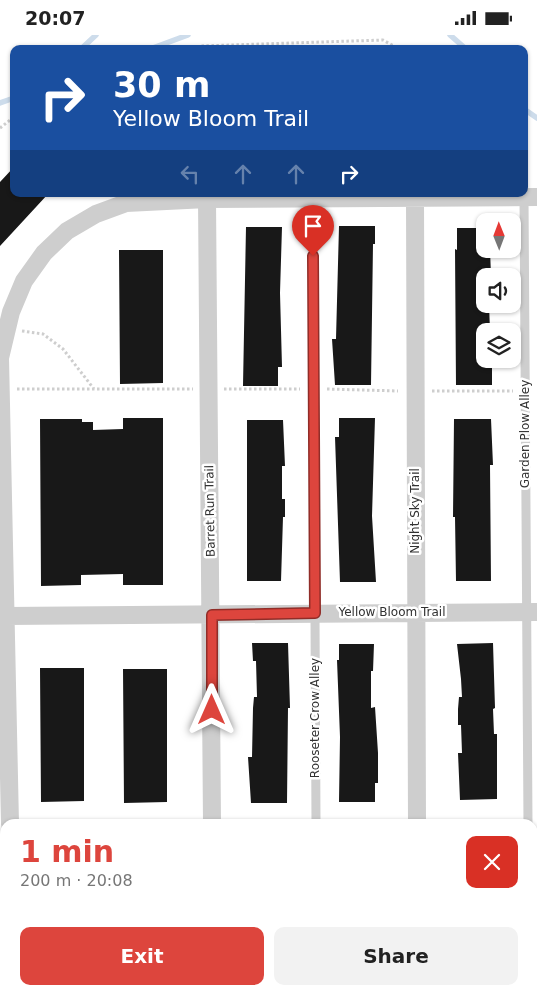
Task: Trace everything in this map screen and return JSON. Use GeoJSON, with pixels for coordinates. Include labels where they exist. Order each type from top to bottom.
{"type":"FeatureCollection","features":[{"type":"Feature","properties":{"kind":"street"},"geometry":{"type":"LineString","coordinates":[[10,819],[0,358],[11,312],[24,281],[44,253],[67,231],[96,214],[126,203],[207,199],[530,197]]}},
{"type":"Feature","properties":{"kind":"street","name":"Night Sky Trail"},"geometry":{"type":"LineString","coordinates":[[415,198],[418,819]]}},
{"type":"Feature","properties":{"kind":"street","name":"Barret Run Trail"},"geometry":{"type":"LineString","coordinates":[[207,199],[212,615],[212,819]]}},
{"type":"Feature","properties":{"kind":"street","name":"Yellow Bloom Trail"},"geometry":{"type":"LineString","coordinates":[[6,615],[531,612]]}},
{"type":"Feature","properties":{"kind":"lane","name":"Garden Plow Alley"},"geometry":{"type":"LineString","coordinates":[[528,819],[531,612],[525,391],[530,197]]}},
{"type":"Feature","properties":{"kind":"lane","name":"Rooseter Crow Alley"},"geometry":{"type":"LineString","coordinates":[[313,199],[316,819]]}},
{"type":"Feature","properties":{"kind":"path"},"geometry":{"type":"LineString","coordinates":[[252,45],[383,40],[392,45]]}},
{"type":"Feature","properties":{"kind":"path"},"geometry":{"type":"LineString","coordinates":[[0,128],[10,120]]}},
{"type":"Feature","properties":{"kind":"path"},"geometry":{"type":"LineString","coordinates":[[7,330],[43,334],[63,349],[94,390]]}},
{"type":"Feature","properties":{"kind":"path"},"geometry":{"type":"LineString","coordinates":[[1,389],[525,391]]}},
{"type":"Feature","properties":{"kind":"building"},"geometry":{"type":"Polygon","coordinates":[[[10,171],[10,197],[45,197],[0,246],[0,182],[10,171]]]}},
{"type":"Feature","properties":{"kind":"building"},"geometry":{"type":"Polygon","coordinates":[[[339,226],[375,226],[375,244],[373,244],[371,385],[335,385],[332,339],[336,339],[339,226]]]}},
{"type":"Feature","properties":{"kind":"building"},"geometry":{"type":"Polygon","coordinates":[[[246,227],[282,227],[280,293],[282,367],[278,367],[278,386],[243,386],[246,227]]]}},
{"type":"Feature","properties":{"kind":"building"},"geometry":{"type":"Polygon","coordinates":[[[457,228],[476,228],[476,258],[490,258],[491,268],[476,268],[476,313],[489,313],[490,323],[476,323],[476,368],[492,368],[492,385],[456,385],[455,249],[457,250],[457,228]]]}},
{"type":"Feature","properties":{"kind":"building"},"geometry":{"type":"Polygon","coordinates":[[[119,250],[163,250],[163,383],[120,384],[119,250]]]}},
{"type":"Feature","properties":{"kind":"building"},"geometry":{"type":"Polygon","coordinates":[[[123,418],[163,418],[163,585],[123,585],[123,574],[81,575],[81,585],[41,586],[40,419],[82,419],[82,422],[93,422],[93,430],[123,429],[123,418]]]}},
{"type":"Feature","properties":{"kind":"building"},"geometry":{"type":"Polygon","coordinates":[[[339,418],[375,418],[372,516],[376,582],[340,582],[335,437],[339,437],[339,418]]]}},
{"type":"Feature","properties":{"kind":"building"},"geometry":{"type":"Polygon","coordinates":[[[454,419],[491,419],[493,465],[490,465],[491,581],[456,581],[455,517],[453,517],[454,419]]]}},
{"type":"Feature","properties":{"kind":"building"},"geometry":{"type":"Polygon","coordinates":[[[247,420],[283,420],[285,466],[282,466],[282,499],[285,499],[285,517],[283,517],[281,581],[247,581],[247,420]]]}},
{"type":"Feature","properties":{"kind":"building"},"geometry":{"type":"Polygon","coordinates":[[[252,643],[288,643],[290,708],[288,708],[287,803],[251,803],[248,757],[252,757],[253,708],[254,697],[257,697],[256,661],[253,661],[252,643]]]}},
{"type":"Feature","properties":{"kind":"building"},"geometry":{"type":"Polygon","coordinates":[[[493,643],[495,708],[493,709],[494,734],[497,734],[497,799],[460,800],[458,753],[462,753],[461,725],[458,725],[458,709],[459,697],[462,697],[457,644],[493,643]]]}},
{"type":"Feature","properties":{"kind":"building"},"geometry":{"type":"Polygon","coordinates":[[[339,644],[374,644],[373,671],[371,671],[371,708],[375,707],[378,753],[378,783],[375,783],[375,802],[339,802],[340,737],[337,660],[339,660],[339,644]]]}},
{"type":"Feature","properties":{"kind":"building"},"geometry":{"type":"Polygon","coordinates":[[[40,668],[84,668],[84,801],[41,802],[40,668]]]}},
{"type":"Feature","properties":{"kind":"building"},"geometry":{"type":"Polygon","coordinates":[[[123,669],[167,669],[167,802],[124,803],[123,669]]]}},
{"type":"Feature","properties":{"kind":"waterway"},"geometry":{"type":"LineString","coordinates":[[85,45],[96,35]]}},
{"type":"Feature","properties":{"kind":"waterway"},"geometry":{"type":"LineString","coordinates":[[161,45],[188,35]]}},
{"type":"Feature","properties":{"kind":"waterway"},"geometry":{"type":"LineString","coordinates":[[450,35],[461,45]]}},
{"type":"Feature","properties":{"kind":"waterway"},"geometry":{"type":"LineString","coordinates":[[0,103],[10,99]]}},
{"type":"Feature","properties":{"kind":"waterway"},"geometry":{"type":"LineString","coordinates":[[528,112],[537,118]]}},
{"type":"Feature","properties":{"kind":"route"},"geometry":{"type":"LineString","coordinates":[[212,710],[212,615],[315,613],[313,256]]}}]}
